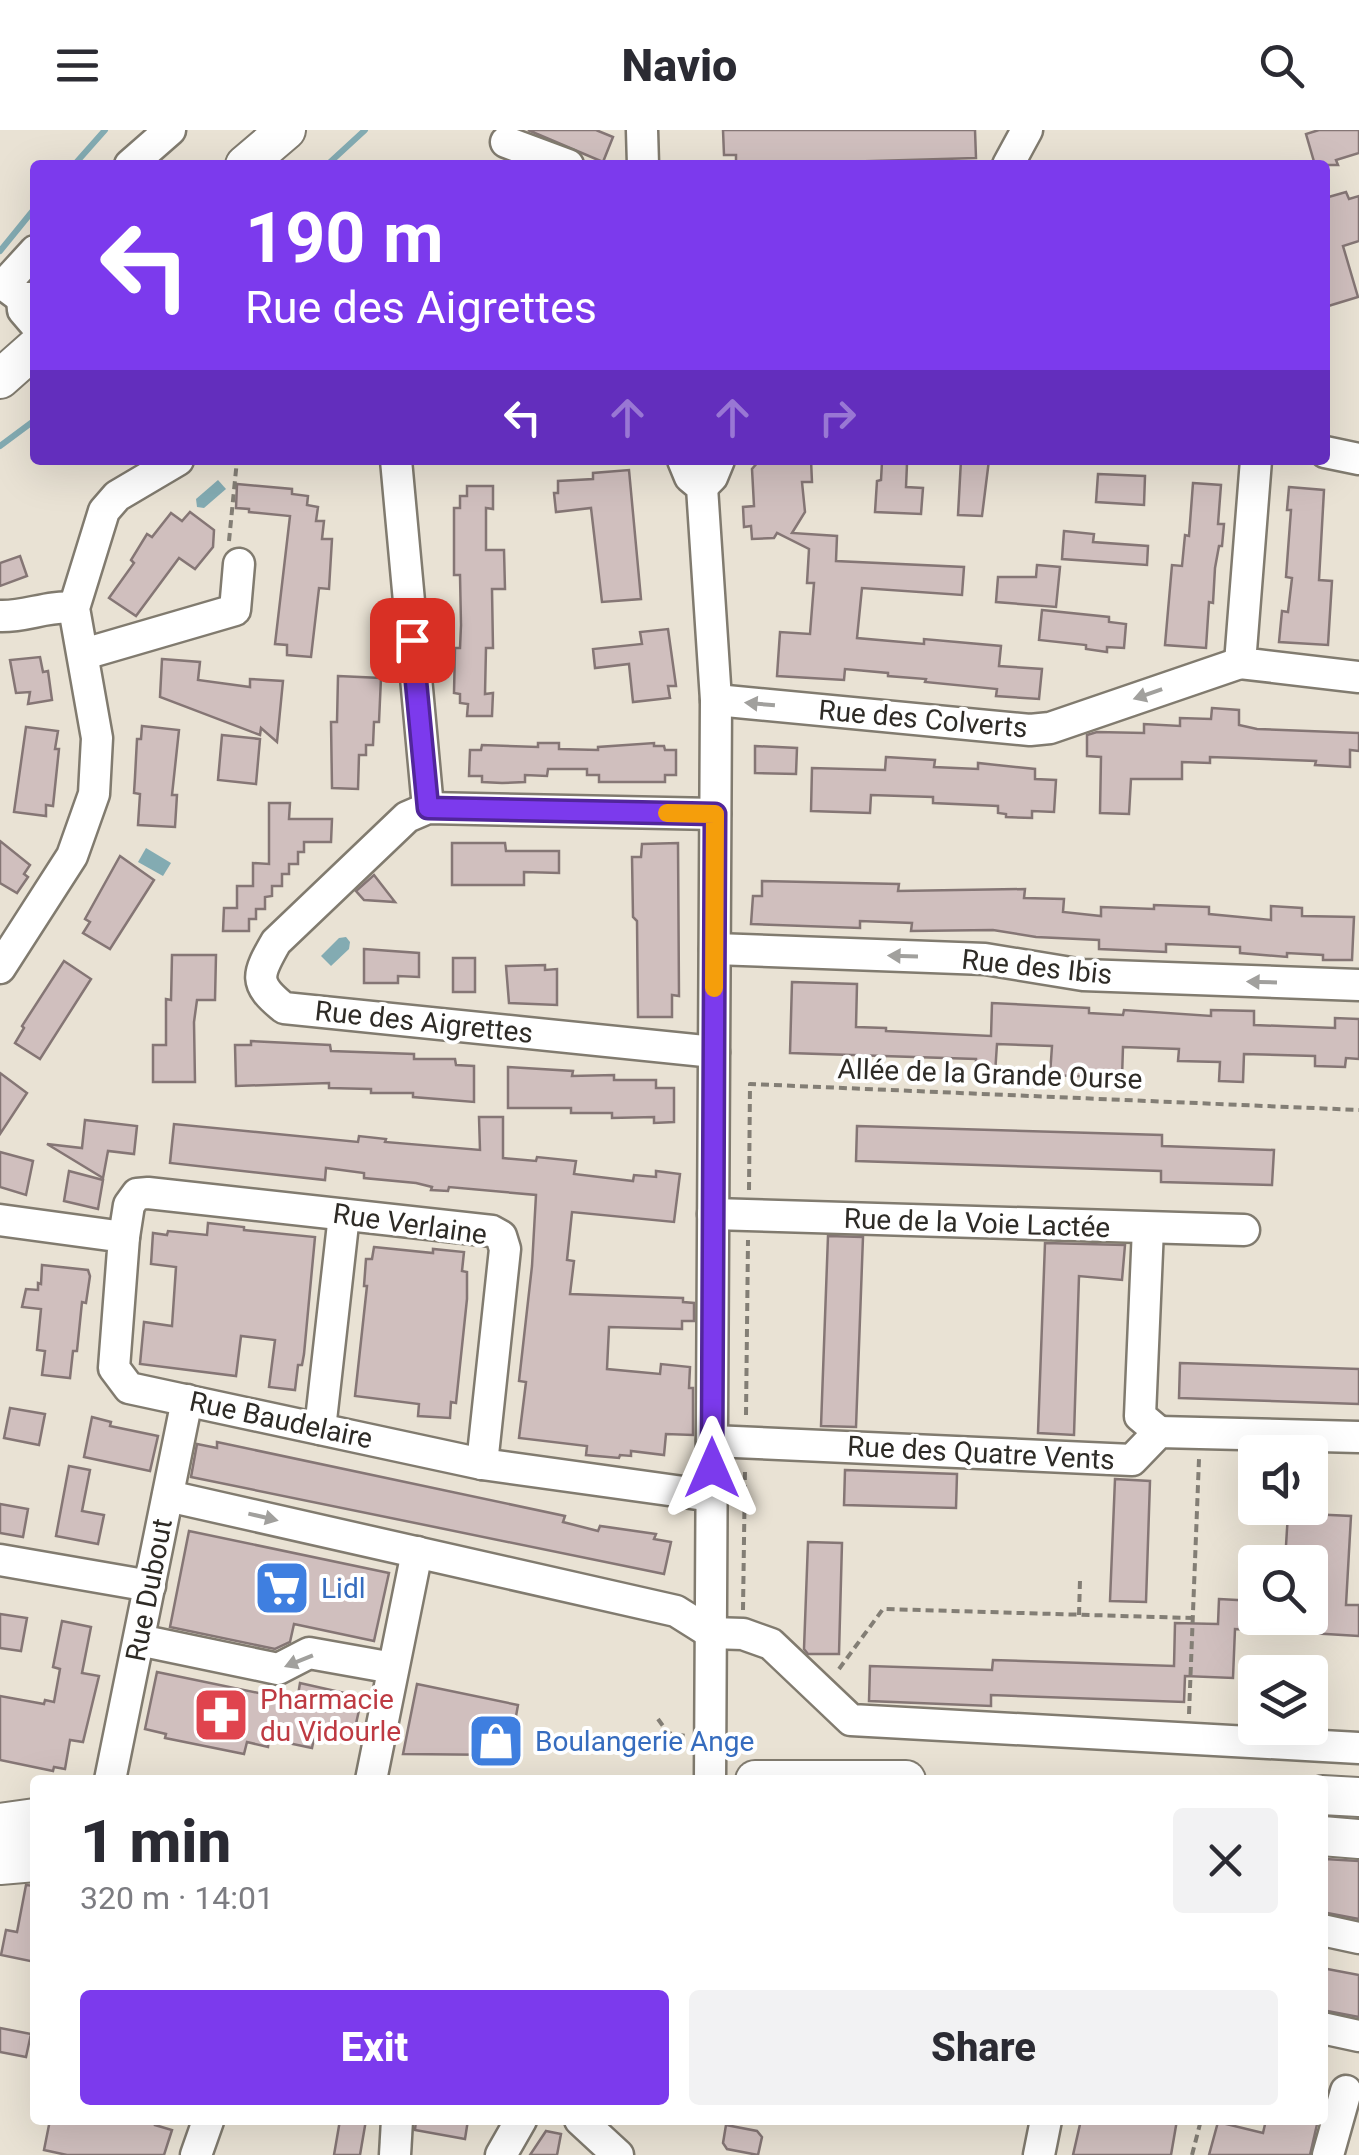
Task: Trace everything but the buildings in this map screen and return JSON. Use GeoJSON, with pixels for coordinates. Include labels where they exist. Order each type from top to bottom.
{"type":"FeatureCollection","features":[{"type":"Feature","properties":{"kind":"main road"},"geometry":{"type":"LineString","coordinates":[[250,160],[286,130]]}},
{"type":"Feature","properties":{"kind":"main road"},"geometry":{"type":"LineString","coordinates":[[280,160],[313,130]]}},
{"type":"Feature","properties":{"kind":"main road"},"geometry":{"type":"LineString","coordinates":[[0,379],[30,352]]}},
{"type":"Feature","properties":{"kind":"main road"},"geometry":{"type":"LineString","coordinates":[[0,408],[30,382]]}},
{"type":"Feature","properties":{"kind":"main road"},"geometry":{"type":"LineString","coordinates":[[1328,1795],[1359,1796]]}},
{"type":"Feature","properties":{"kind":"main road"},"geometry":{"type":"LineString","coordinates":[[0,1822],[30,1819]]}},
{"type":"Feature","properties":{"kind":"main road"},"geometry":{"type":"LineString","coordinates":[[1328,1836],[1359,1839]]}},
{"type":"Feature","properties":{"kind":"main road"},"geometry":{"type":"LineString","coordinates":[[0,1865],[30,1862]]}},
{"type":"Feature","properties":{"kind":"street"},"geometry":{"type":"LineString","coordinates":[[136,160],[170,130]]}},
{"type":"Feature","properties":{"kind":"street"},"geometry":{"type":"LineString","coordinates":[[642,130],[643,160]]}},
{"type":"Feature","properties":{"kind":"street"},"geometry":{"type":"LineString","coordinates":[[1011,160],[1027,130]]}},
{"type":"Feature","properties":{"kind":"street"},"geometry":{"type":"LineString","coordinates":[[506,142],[555,160]]}},
{"type":"Feature","properties":{"kind":"street"},"geometry":{"type":"LineString","coordinates":[[19,298],[30,266]]}},
{"type":"Feature","properties":{"kind":"street"},"geometry":{"type":"LineString","coordinates":[[1330,453],[1359,459]]}},
{"type":"Feature","properties":{"kind":"street"},"geometry":{"type":"LineString","coordinates":[[0,968],[72,856],[94,794],[97,738],[74,608],[104,511],[117,496],[170,465]]}},
{"type":"Feature","properties":{"kind":"street"},"geometry":{"type":"LineString","coordinates":[[396,465],[428,808],[715,814]]}},
{"type":"Feature","properties":{"kind":"street"},"geometry":{"type":"LineString","coordinates":[[685,465],[702,487],[716,700],[710,1775]]}},
{"type":"Feature","properties":{"kind":"street"},"geometry":{"type":"LineString","coordinates":[[702,487],[718,465]]}},
{"type":"Feature","properties":{"kind":"street"},"geometry":{"type":"LineString","coordinates":[[1256,465],[1240,662],[1359,677]]}},
{"type":"Feature","properties":{"kind":"street"},"geometry":{"type":"LineString","coordinates":[[84,654],[235,610],[239,564]]}},
{"type":"Feature","properties":{"kind":"street"},"geometry":{"type":"LineString","coordinates":[[0,616],[16,617],[53,606],[74,608]]}},
{"type":"Feature","properties":{"kind":"street","name":"Rue des Colverts"},"geometry":{"type":"LineString","coordinates":[[716,700],[1030,730],[1050,728],[1240,662]]}},
{"type":"Feature","properties":{"kind":"street","name":"Rue des Aigrettes"},"geometry":{"type":"LineString","coordinates":[[428,808],[408,816],[276,942],[262,967],[264,992],[284,1008],[714,1052]]}},
{"type":"Feature","properties":{"kind":"street","name":"Rue des Ibis"},"geometry":{"type":"LineString","coordinates":[[714,948],[984,959],[1083,975],[1359,985]]}},
{"type":"Feature","properties":{"kind":"street","name":"Rue Verlaine"},"geometry":{"type":"LineString","coordinates":[[124,1236],[128,1205],[137,1194],[148,1193],[492,1231],[501,1236],[505,1249],[482,1464]]}},
{"type":"Feature","properties":{"kind":"street"},"geometry":{"type":"LineString","coordinates":[[320,1429],[344,1214]]}},
{"type":"Feature","properties":{"kind":"street","name":"Rue de la Voie Lactée"},"geometry":{"type":"LineString","coordinates":[[713,1214],[1148,1228],[1140,1416],[1159,1432]]}},
{"type":"Feature","properties":{"kind":"street"},"geometry":{"type":"LineString","coordinates":[[0,1220],[124,1236]]}},
{"type":"Feature","properties":{"kind":"street"},"geometry":{"type":"LineString","coordinates":[[1148,1228],[1244,1230]]}},
{"type":"Feature","properties":{"kind":"street","name":"Rue Baudelaire"},"geometry":{"type":"LineString","coordinates":[[124,1236],[114,1368],[129,1388],[482,1464],[712,1496]]}},
{"type":"Feature","properties":{"kind":"street","name":"Rue Dubout"},"geometry":{"type":"LineString","coordinates":[[111,1775],[187,1400]]}},
{"type":"Feature","properties":{"kind":"street"},"geometry":{"type":"LineString","coordinates":[[1159,1432],[1359,1437]]}},
{"type":"Feature","properties":{"kind":"street","name":"Rue des Quatre Vents"},"geometry":{"type":"LineString","coordinates":[[712,1441],[1132,1460],[1159,1432]]}},
{"type":"Feature","properties":{"kind":"street"},"geometry":{"type":"LineString","coordinates":[[168,1496],[676,1611],[712,1633],[743,1634],[771,1644],[851,1720],[1359,1748]]}},
{"type":"Feature","properties":{"kind":"street"},"geometry":{"type":"LineString","coordinates":[[372,1775],[416,1552]]}},
{"type":"Feature","properties":{"kind":"street"},"geometry":{"type":"LineString","coordinates":[[0,1560],[150,1586]]}},
{"type":"Feature","properties":{"kind":"street"},"geometry":{"type":"LineString","coordinates":[[139,1640],[278,1669],[309,1653],[393,1668]]}},
{"type":"Feature","properties":{"kind":"street"},"geometry":{"type":"LineString","coordinates":[[0,1846],[30,1843]]}},
{"type":"Feature","properties":{"kind":"street"},"geometry":{"type":"LineString","coordinates":[[1328,1931],[1359,1938]]}},
{"type":"Feature","properties":{"kind":"street"},"geometry":{"type":"LineString","coordinates":[[1328,2029],[1359,2036]]}},
{"type":"Feature","properties":{"kind":"street"},"geometry":{"type":"LineString","coordinates":[[1328,2155],[1342,2092]]}},
{"type":"Feature","properties":{"kind":"street"},"geometry":{"type":"LineString","coordinates":[[196,2155],[207,2125]]}},
{"type":"Feature","properties":{"kind":"street"},"geometry":{"type":"LineString","coordinates":[[394,2155],[397,2125]]}},
{"type":"Feature","properties":{"kind":"street"},"geometry":{"type":"LineString","coordinates":[[501,2155],[518,2125]]}},
{"type":"Feature","properties":{"kind":"street"},"geometry":{"type":"LineString","coordinates":[[585,2125],[618,2155]]}},
{"type":"Feature","properties":{"kind":"street"},"geometry":{"type":"LineString","coordinates":[[1038,2155],[1045,2125]]}},
{"type":"Feature","properties":{"kind":"path"},"geometry":{"type":"LineString","coordinates":[[236,465],[229,540],[239,564]]}},
{"type":"Feature","properties":{"kind":"path","name":"Allée de la Grande Ourse"},"geometry":{"type":"LineString","coordinates":[[748,1216],[750,1084],[1359,1110]]}},
{"type":"Feature","properties":{"kind":"path"},"geometry":{"type":"LineString","coordinates":[[1188,1739],[1200,1433]]}},
{"type":"Feature","properties":{"kind":"path"},"geometry":{"type":"LineString","coordinates":[[1079,1614],[1080,1580]]}},
{"type":"Feature","properties":{"kind":"path"},"geometry":{"type":"LineString","coordinates":[[822,1692],[883,1609],[1193,1618]]}},
{"type":"Feature","properties":{"kind":"path"},"geometry":{"type":"LineString","coordinates":[[658,1719],[668,1733],[710,1738]]}},
{"type":"Feature","properties":{"kind":"path"},"geometry":{"type":"LineString","coordinates":[[1192,2155],[1200,2125]]}},
{"type":"Feature","properties":{"kind":"water"},"geometry":{"type":"Polygon","coordinates":[[[218,480],[226,489],[204,508],[197,507],[196,499],[218,480]]]}},
{"type":"Feature","properties":{"kind":"water"},"geometry":{"type":"Polygon","coordinates":[[[146,848],[171,863],[163,876],[138,862],[146,848]]]}},
{"type":"Feature","properties":{"kind":"water"},"geometry":{"type":"Polygon","coordinates":[[[346,937],[349,949],[331,966],[321,956],[339,938],[346,937]]]}},
{"type":"Feature","properties":{"kind":"waterway"},"geometry":{"type":"LineString","coordinates":[[78,160],[105,130]]}},
{"type":"Feature","properties":{"kind":"waterway"},"geometry":{"type":"LineString","coordinates":[[332,160],[365,130]]}},
{"type":"Feature","properties":{"kind":"waterway"},"geometry":{"type":"LineString","coordinates":[[0,251],[30,214]]}},
{"type":"Feature","properties":{"kind":"waterway"},"geometry":{"type":"LineString","coordinates":[[0,446],[30,424]]}},
{"type":"Feature","properties":{"kind":"slow traffic"},"geometry":{"type":"LineString","coordinates":[[667,813],[715,814],[714,988]]}},
{"type":"Feature","properties":{"kind":"place","name":"Lidl"},"geometry":{"type":"Point","coordinates":[282,1588]}},
{"type":"Feature","properties":{"kind":"place","name":"Pharmacie du Vidourle"},"geometry":{"type":"Point","coordinates":[221,1715]}},
{"type":"Feature","properties":{"kind":"place","name":"Boulangerie Ange"},"geometry":{"type":"Point","coordinates":[496,1741]}},
{"type":"Feature","properties":{"kind":"route"},"geometry":{"type":"LineString","coordinates":[[412,640],[428,808],[715,814],[712,1468]]}}]}
